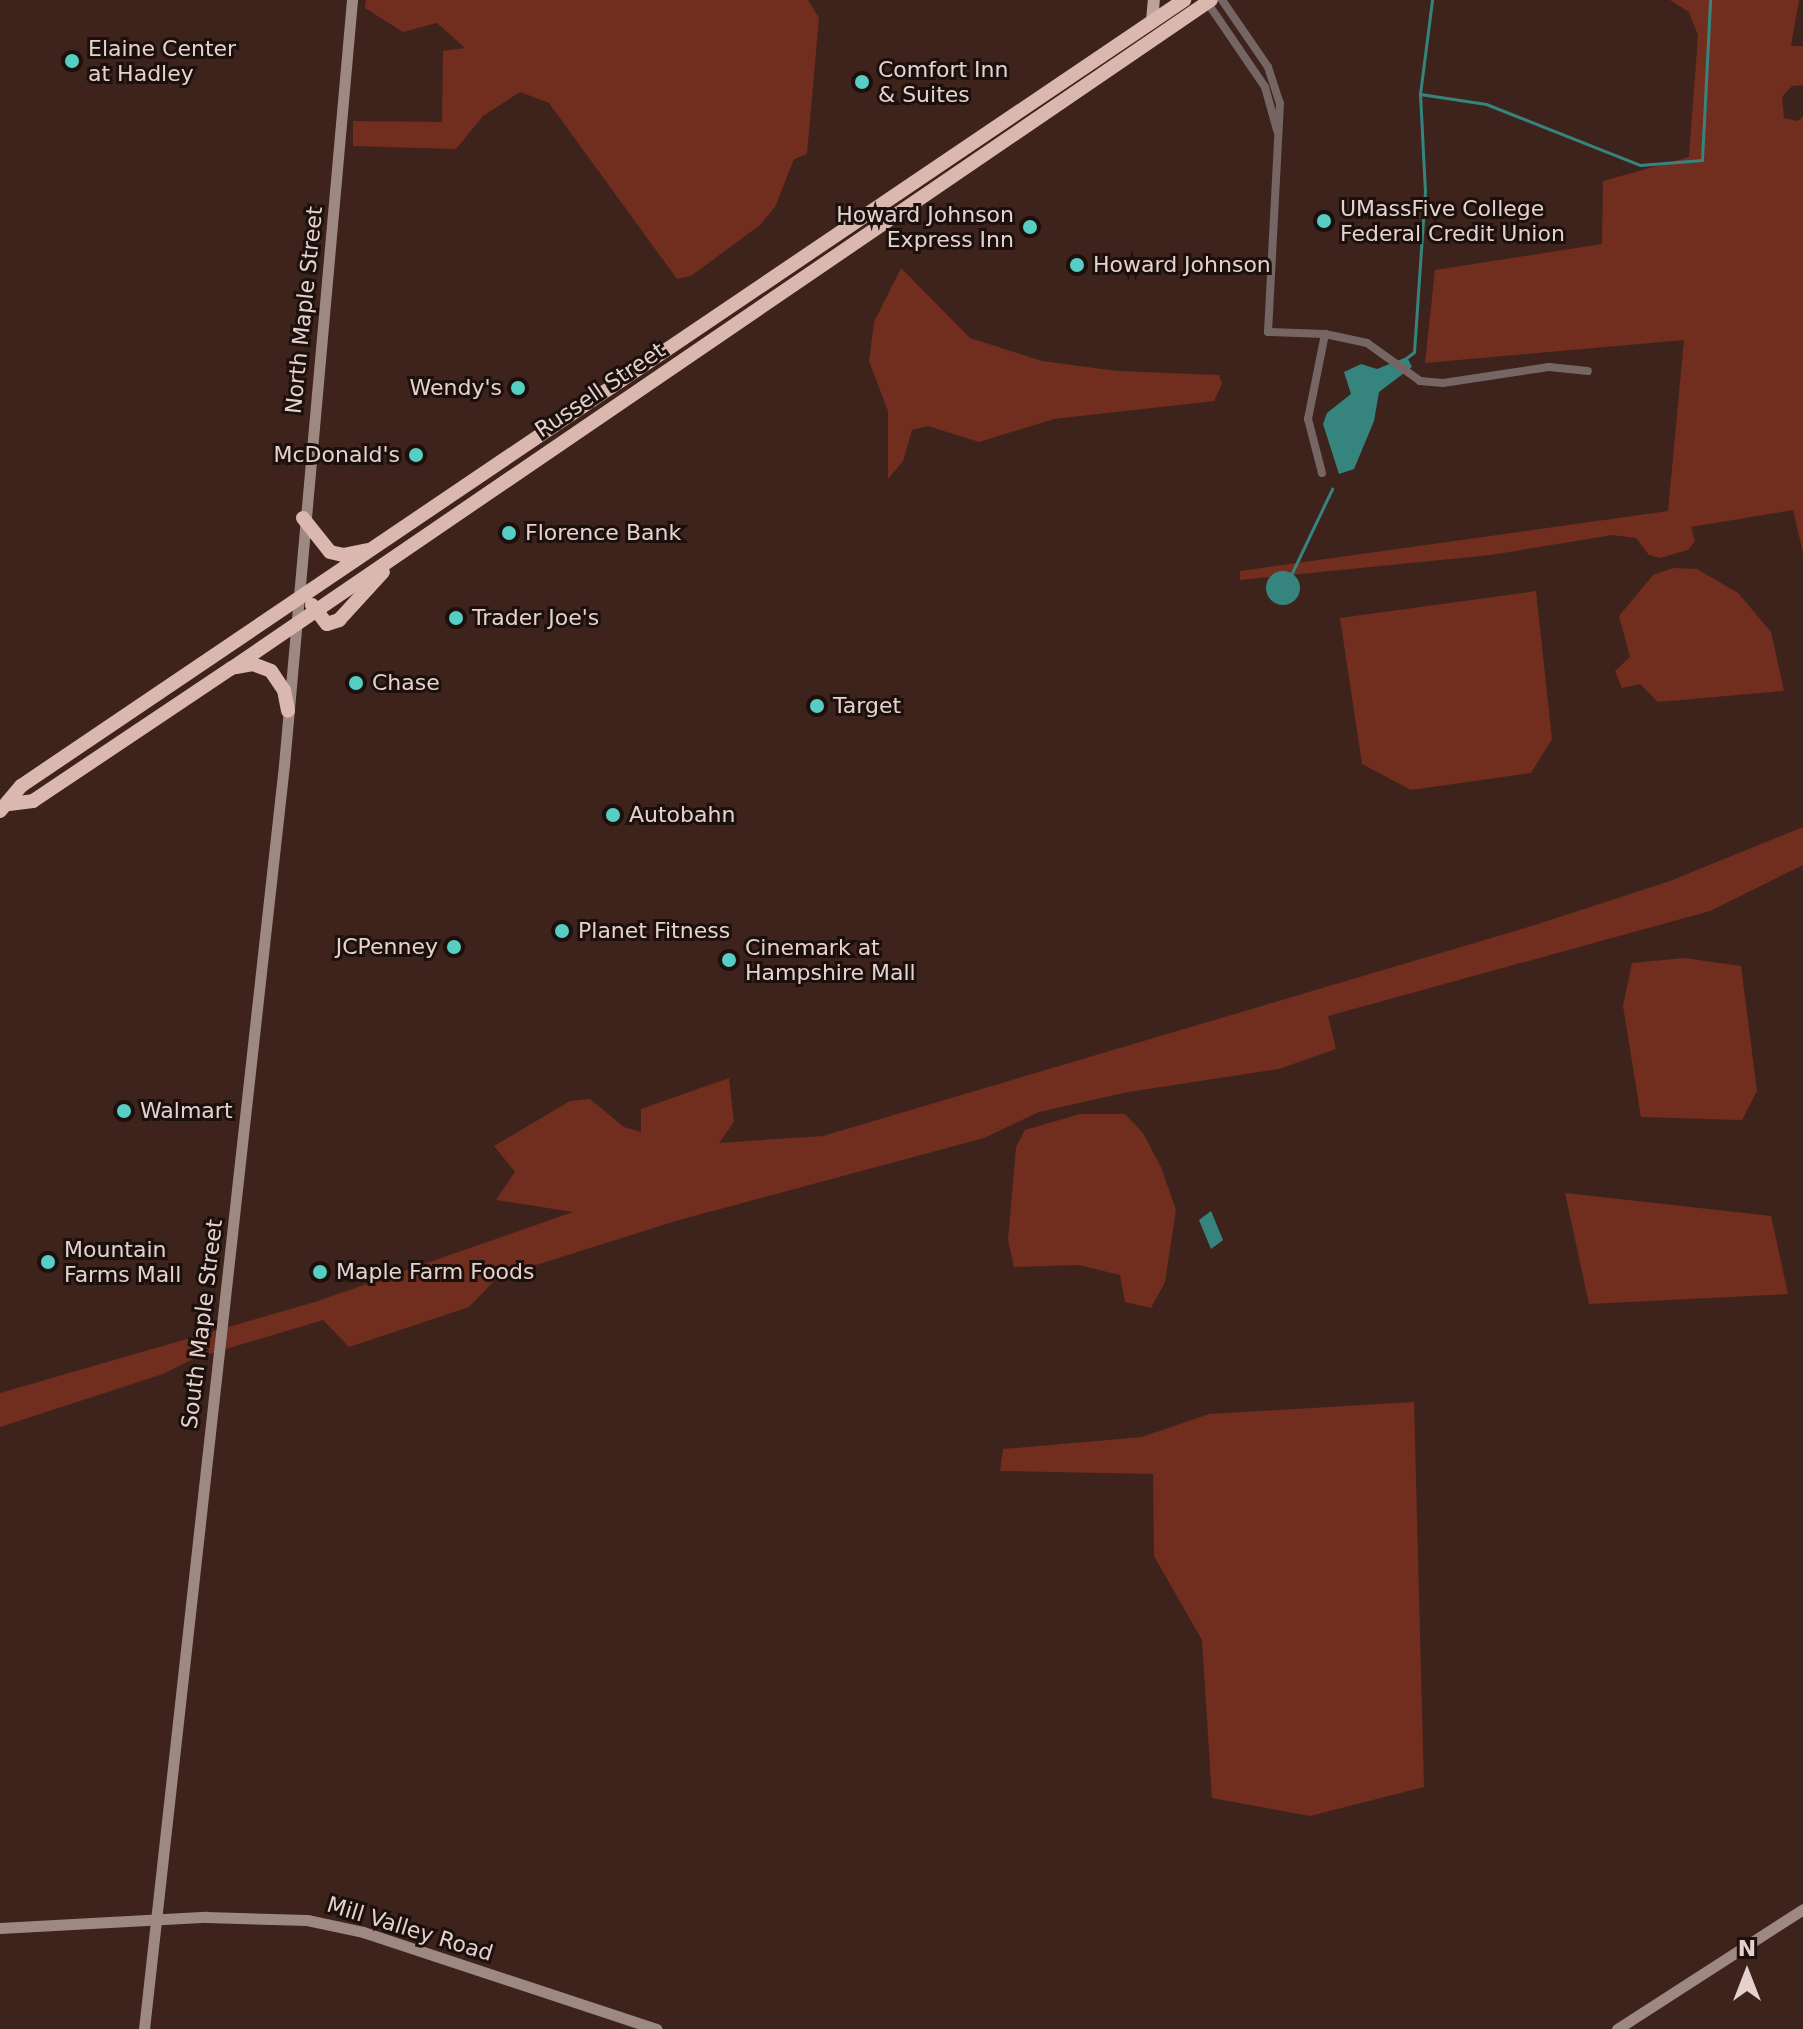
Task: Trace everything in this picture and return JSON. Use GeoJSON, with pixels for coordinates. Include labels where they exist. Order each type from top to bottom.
{"type":"FeatureCollection","features":[{"type":"Feature","properties":{"kind":"highway","name":"Russell Street"},"geometry":{"type":"LineString","coordinates":[[4,807],[21,786],[312,593],[1184,0]]}},
{"type":"Feature","properties":{"kind":"highway","name":"Russell Street"},"geometry":{"type":"LineString","coordinates":[[4,807],[33,801],[1211,1]]}},
{"type":"Feature","properties":{"kind":"highway"},"geometry":{"type":"LineString","coordinates":[[303,518],[323,547],[337,555],[380,546]]}},
{"type":"Feature","properties":{"kind":"highway"},"geometry":{"type":"LineString","coordinates":[[312,593],[314,611],[327,624],[339,620],[409,548]]}},
{"type":"Feature","properties":{"kind":"highway"},"geometry":{"type":"LineString","coordinates":[[232,668],[253,664],[271,671],[284,690],[288,711]]}},
{"type":"Feature","properties":{"kind":"main road","name":"North Maple Street"},"geometry":{"type":"LineString","coordinates":[[295,624],[352,0]]}},
{"type":"Feature","properties":{"kind":"main road"},"geometry":{"type":"LineString","coordinates":[[1152,21],[1154,0]]}},
{"type":"Feature","properties":{"kind":"main road","name":"South Maple Street"},"geometry":{"type":"LineString","coordinates":[[144,2029],[295,624]]}},
{"type":"Feature","properties":{"kind":"main road"},"geometry":{"type":"LineString","coordinates":[[1617,2029],[1803,1909]]}},
{"type":"Feature","properties":{"kind":"main road","name":"Mill Valley Road"},"geometry":{"type":"LineString","coordinates":[[0,1928],[156,1920],[279,1918],[335,1925],[656,2029]]}},
{"type":"Feature","properties":{"kind":"street"},"geometry":{"type":"LineString","coordinates":[[1211,1],[1265,87],[1279,155]]}},
{"type":"Feature","properties":{"kind":"street"},"geometry":{"type":"LineString","coordinates":[[1211,1],[1273,78],[1280,103],[1268,332],[1325,334],[1358,339],[1408,376],[1443,383],[1549,367],[1588,371]]}},
{"type":"Feature","properties":{"kind":"street"},"geometry":{"type":"LineString","coordinates":[[1322,473],[1308,419],[1325,334]]}},
{"type":"Feature","properties":{"kind":"shaded area"},"geometry":{"type":"Polygon","coordinates":[[[366,0],[808,0],[819,18],[807,154],[794,159],[775,207],[760,225],[691,276],[677,279],[549,103],[520,92],[483,116],[456,149],[353,146],[353,121],[442,122],[443,51],[465,48],[437,23],[403,32],[365,8],[366,0]]]}},
{"type":"Feature","properties":{"kind":"shaded area"},"geometry":{"type":"Polygon","coordinates":[[[1670,0],[1799,0],[1791,46],[1803,46],[1803,85],[1792,86],[1782,97],[1784,118],[1798,121],[1803,116],[1803,553],[1793,510],[1691,527],[1695,541],[1688,550],[1660,558],[1649,555],[1636,538],[1612,535],[1491,555],[1240,580],[1240,571],[1668,511],[1684,340],[1425,363],[1435,270],[1602,244],[1603,181],[1689,157],[1698,35],[1689,12],[1670,0]]]}},
{"type":"Feature","properties":{"kind":"shaded area"},"geometry":{"type":"Polygon","coordinates":[[[901,268],[970,338],[1042,361],[1117,371],[1219,375],[1222,384],[1214,401],[1054,419],[979,442],[928,426],[912,430],[903,461],[888,479],[888,411],[869,361],[874,322],[901,268]]]}},
{"type":"Feature","properties":{"kind":"shaded area"},"geometry":{"type":"Polygon","coordinates":[[[1673,568],[1697,569],[1738,593],[1771,632],[1784,691],[1658,702],[1640,684],[1622,688],[1615,671],[1630,657],[1619,616],[1653,575],[1673,568]]]}},
{"type":"Feature","properties":{"kind":"shaded area"},"geometry":{"type":"Polygon","coordinates":[[[1536,591],[1552,739],[1531,773],[1411,790],[1362,764],[1340,618],[1536,591]]]}},
{"type":"Feature","properties":{"kind":"shaded area"},"geometry":{"type":"Polygon","coordinates":[[[1803,827],[1803,865],[1710,911],[1328,1016],[1336,1049],[1279,1069],[1128,1092],[1039,1112],[984,1138],[679,1220],[498,1277],[469,1307],[349,1347],[323,1320],[193,1359],[163,1374],[0,1427],[0,1393],[315,1302],[573,1212],[496,1200],[515,1172],[494,1146],[570,1101],[590,1099],[624,1127],[641,1132],[641,1109],[729,1078],[734,1122],[719,1143],[823,1136],[1535,925],[1670,881],[1803,827]]]}},
{"type":"Feature","properties":{"kind":"shaded area"},"geometry":{"type":"Polygon","coordinates":[[[1684,958],[1741,966],[1757,1091],[1742,1120],[1641,1117],[1623,1006],[1632,963],[1684,958]]]}},
{"type":"Feature","properties":{"kind":"shaded area"},"geometry":{"type":"Polygon","coordinates":[[[1080,1114],[1125,1114],[1143,1133],[1161,1167],[1176,1210],[1165,1282],[1151,1308],[1125,1302],[1120,1275],[1078,1265],[1014,1267],[1008,1240],[1016,1147],[1025,1130],[1080,1114]]]}},
{"type":"Feature","properties":{"kind":"shaded area"},"geometry":{"type":"Polygon","coordinates":[[[1565,1193],[1771,1216],[1788,1294],[1589,1304],[1565,1193]]]}},
{"type":"Feature","properties":{"kind":"shaded area"},"geometry":{"type":"Polygon","coordinates":[[[1414,1402],[1424,1787],[1310,1816],[1212,1798],[1202,1640],[1154,1556],[1153,1474],[1000,1471],[1003,1449],[1142,1437],[1209,1414],[1414,1402]]]}},
{"type":"Feature","properties":{"kind":"water"},"geometry":{"type":"Polygon","coordinates":[[[1407,357],[1412,367],[1379,392],[1374,421],[1354,469],[1339,474],[1323,424],[1327,413],[1351,394],[1344,372],[1361,364],[1377,369],[1407,357]]]}},
{"type":"Feature","properties":{"kind":"water"},"geometry":{"type":"Polygon","coordinates":[[[1283,571],[1295,576],[1300,588],[1295,600],[1283,605],[1271,600],[1266,588],[1271,576],[1283,571]]]}},
{"type":"Feature","properties":{"kind":"water"},"geometry":{"type":"Polygon","coordinates":[[[1211,1211],[1223,1240],[1211,1249],[1199,1220],[1211,1211]]]}},
{"type":"Feature","properties":{"kind":"waterway"},"geometry":{"type":"LineString","coordinates":[[1405,359],[1414,352],[1425,192],[1420,94],[1432,0]]}},
{"type":"Feature","properties":{"kind":"waterway"},"geometry":{"type":"LineString","coordinates":[[1420,94],[1486,104],[1640,165],[1702,160],[1710,0]]}},
{"type":"Feature","properties":{"kind":"waterway"},"geometry":{"type":"LineString","coordinates":[[1290,577],[1332,489]]}},
{"type":"Feature","properties":{"kind":"place","name":"Elaine Center at Hadley"},"geometry":{"type":"Point","coordinates":[72,61]}},
{"type":"Feature","properties":{"kind":"place","name":"Comfort Inn & Suites"},"geometry":{"type":"Point","coordinates":[862,82]}},
{"type":"Feature","properties":{"kind":"place","name":"UMassFive College Federal Credit Union"},"geometry":{"type":"Point","coordinates":[1324,221]}},
{"type":"Feature","properties":{"kind":"place","name":"Howard Johnson Express Inn"},"geometry":{"type":"Point","coordinates":[1030,227]}},
{"type":"Feature","properties":{"kind":"place","name":"Howard Johnson"},"geometry":{"type":"Point","coordinates":[1077,265]}},
{"type":"Feature","properties":{"kind":"place","name":"Wendy's"},"geometry":{"type":"Point","coordinates":[518,388]}},
{"type":"Feature","properties":{"kind":"place","name":"McDonald's"},"geometry":{"type":"Point","coordinates":[416,455]}},
{"type":"Feature","properties":{"kind":"place","name":"Florence Bank"},"geometry":{"type":"Point","coordinates":[509,533]}},
{"type":"Feature","properties":{"kind":"place","name":"Trader Joe's"},"geometry":{"type":"Point","coordinates":[456,618]}},
{"type":"Feature","properties":{"kind":"place","name":"Chase"},"geometry":{"type":"Point","coordinates":[356,683]}},
{"type":"Feature","properties":{"kind":"place","name":"Target"},"geometry":{"type":"Point","coordinates":[817,706]}},
{"type":"Feature","properties":{"kind":"place","name":"Autobahn"},"geometry":{"type":"Point","coordinates":[613,815]}},
{"type":"Feature","properties":{"kind":"place","name":"Planet Fitness"},"geometry":{"type":"Point","coordinates":[562,931]}},
{"type":"Feature","properties":{"kind":"place","name":"JCPenney"},"geometry":{"type":"Point","coordinates":[454,947]}},
{"type":"Feature","properties":{"kind":"place","name":"Cinemark at Hampshire Mall"},"geometry":{"type":"Point","coordinates":[729,960]}},
{"type":"Feature","properties":{"kind":"place","name":"Walmart"},"geometry":{"type":"Point","coordinates":[124,1111]}},
{"type":"Feature","properties":{"kind":"place","name":"Mountain Farms Mall"},"geometry":{"type":"Point","coordinates":[48,1262]}},
{"type":"Feature","properties":{"kind":"place","name":"Maple Farm Foods"},"geometry":{"type":"Point","coordinates":[320,1272]}}]}
